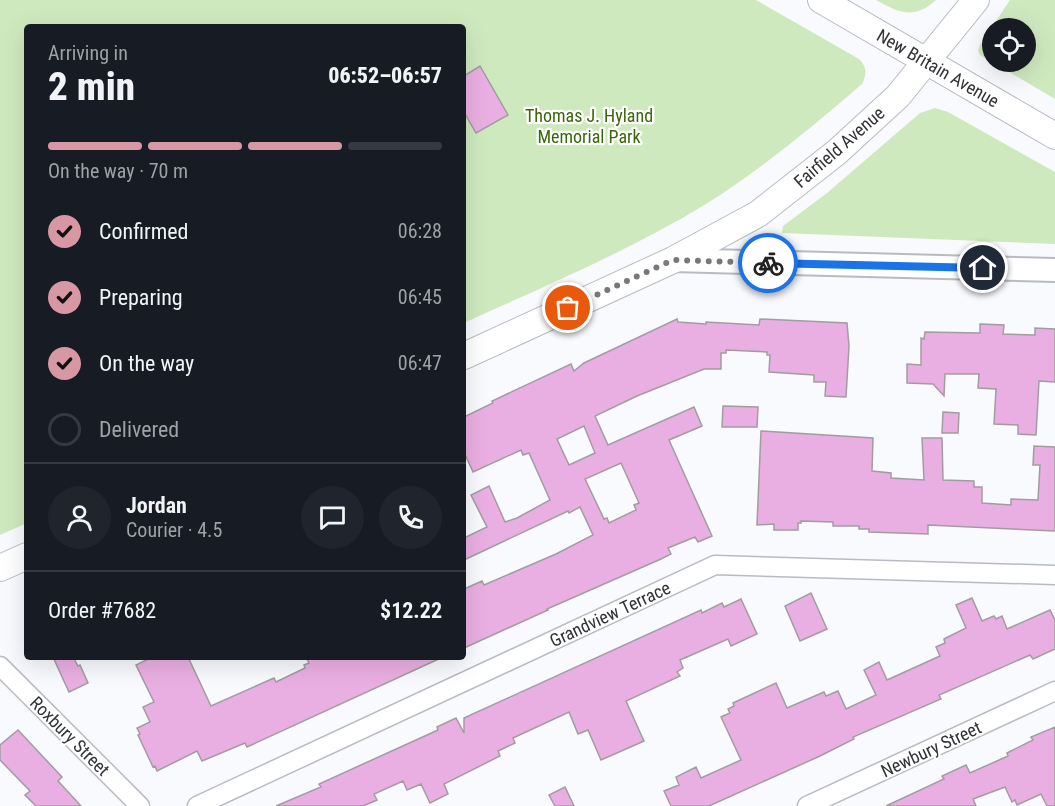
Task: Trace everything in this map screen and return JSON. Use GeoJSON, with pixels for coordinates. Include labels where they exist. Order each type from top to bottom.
{"type":"FeatureCollection","features":[{"type":"Feature","properties":{"kind":"main road","name":"New Britain Avenue"},"geometry":{"type":"LineString","coordinates":[[821,0],[1055,136]]}},
{"type":"Feature","properties":{"kind":"main road","name":"Fairfield Avenue"},"geometry":{"type":"LineString","coordinates":[[466,355],[673,260],[758,214],[798,184],[898,96],[976,0]]}},
{"type":"Feature","properties":{"kind":"main road"},"geometry":{"type":"LineString","coordinates":[[0,568],[24,557]]}},
{"type":"Feature","properties":{"kind":"street","name":"Fairfield Avenue"},"geometry":{"type":"LineString","coordinates":[[673,260],[1055,270]]}},
{"type":"Feature","properties":{"kind":"street","name":"Grandview Terrace"},"geometry":{"type":"LineString","coordinates":[[197,806],[715,566],[1055,575]]}},
{"type":"Feature","properties":{"kind":"street","name":"Roxbury Street"},"geometry":{"type":"LineString","coordinates":[[0,666],[141,806]]}},
{"type":"Feature","properties":{"kind":"street","name":"Newbury Street"},"geometry":{"type":"LineString","coordinates":[[807,806],[1055,691]]}},
{"type":"Feature","properties":{"kind":"green space","name":"Thomas J. Hyland Memorial Park"},"geometry":{"type":"Polygon","coordinates":[[[0,0],[756,0],[859,59],[864,65],[865,74],[862,84],[767,162],[706,204],[617,253],[466,322],[466,24],[24,24],[24,524],[0,535],[0,0]]]}},
{"type":"Feature","properties":{"kind":"green space"},"geometry":{"type":"Polygon","coordinates":[[[876,0],[936,0],[921,10],[906,12],[876,0]]]}},
{"type":"Feature","properties":{"kind":"green space"},"geometry":{"type":"Polygon","coordinates":[[[1010,0],[1055,0],[1055,99],[1009,72],[1036,72],[1036,18],[998,18],[1010,0]]]}},
{"type":"Feature","properties":{"kind":"green space"},"geometry":{"type":"Polygon","coordinates":[[[982,42],[982,56],[978,51],[980,45],[982,42]]]}},
{"type":"Feature","properties":{"kind":"green space"},"geometry":{"type":"Polygon","coordinates":[[[935,108],[948,112],[1055,172],[1055,244],[782,233],[783,226],[827,193],[920,113],[935,108]]]}},
{"type":"Feature","properties":{"kind":"building"},"geometry":{"type":"Polygon","coordinates":[[[480,66],[508,115],[476,133],[466,116],[466,75],[480,66]]]}},
{"type":"Feature","properties":{"kind":"building"},"geometry":{"type":"Polygon","coordinates":[[[677,319],[678,322],[706,324],[706,322],[759,325],[760,319],[847,323],[849,346],[846,397],[825,396],[826,382],[814,382],[814,375],[769,372],[770,355],[767,355],[767,352],[726,350],[726,353],[721,353],[721,369],[704,369],[595,416],[608,445],[694,407],[702,426],[669,440],[712,536],[698,542],[695,537],[668,548],[671,554],[661,559],[466,647],[466,588],[482,581],[484,585],[556,554],[593,535],[580,507],[466,559],[466,537],[487,527],[471,495],[489,486],[505,522],[550,500],[529,453],[523,455],[521,450],[473,472],[466,456],[466,416],[493,403],[492,401],[571,364],[574,371],[584,363],[677,319]],[[584,426],[557,439],[569,465],[595,453],[584,426]],[[621,463],[585,479],[604,519],[607,518],[609,523],[636,510],[634,505],[639,503],[621,463]]]}},
{"type":"Feature","properties":{"kind":"building"},"geometry":{"type":"Polygon","coordinates":[[[980,324],[1004,325],[1003,334],[1035,335],[1035,328],[1055,329],[1055,382],[1039,381],[1036,435],[1018,434],[1018,425],[994,424],[996,389],[978,388],[979,374],[945,374],[944,396],[933,384],[907,383],[907,364],[921,365],[921,338],[924,339],[925,332],[980,333],[980,324]]]}},
{"type":"Feature","properties":{"kind":"building"},"geometry":{"type":"Polygon","coordinates":[[[723,406],[758,407],[757,427],[722,427],[723,406]]]}},
{"type":"Feature","properties":{"kind":"building"},"geometry":{"type":"Polygon","coordinates":[[[943,412],[959,413],[958,433],[942,433],[943,412]]]}},
{"type":"Feature","properties":{"kind":"building"},"geometry":{"type":"Polygon","coordinates":[[[761,431],[873,438],[872,471],[891,473],[891,478],[924,480],[922,438],[942,438],[943,480],[974,481],[974,487],[982,487],[982,503],[1011,505],[1011,499],[1038,500],[1040,465],[1033,465],[1034,446],[1055,447],[1055,531],[928,525],[928,534],[869,532],[869,529],[859,529],[859,526],[833,526],[833,522],[801,521],[798,523],[798,530],[774,530],[774,524],[757,525],[761,431]]]}},
{"type":"Feature","properties":{"kind":"building"},"geometry":{"type":"Polygon","coordinates":[[[811,593],[827,629],[800,641],[785,606],[811,593]]]}},
{"type":"Feature","properties":{"kind":"building"},"geometry":{"type":"Polygon","coordinates":[[[972,598],[982,621],[994,616],[996,619],[1002,616],[1007,629],[1050,610],[1055,620],[1055,649],[1033,659],[1030,655],[939,695],[941,699],[853,737],[854,739],[820,756],[709,806],[671,806],[664,791],[679,785],[676,777],[696,767],[701,778],[741,760],[721,717],[730,713],[728,709],[734,706],[733,703],[776,683],[787,708],[824,692],[826,696],[838,691],[846,709],[876,695],[864,670],[879,662],[887,680],[940,656],[936,647],[945,643],[944,639],[966,628],[956,605],[972,598]]]}},
{"type":"Feature","properties":{"kind":"building"},"geometry":{"type":"Polygon","coordinates":[[[741,599],[757,634],[731,646],[728,639],[680,660],[683,668],[677,672],[680,676],[626,701],[644,741],[601,760],[588,730],[578,734],[569,712],[513,738],[515,743],[498,751],[500,756],[444,784],[448,794],[430,803],[421,784],[407,790],[403,781],[374,794],[377,800],[363,806],[276,806],[321,787],[319,784],[438,730],[437,727],[456,718],[464,733],[464,718],[701,610],[702,613],[722,603],[724,607],[741,599]]]}},
{"type":"Feature","properties":{"kind":"building"},"geometry":{"type":"Polygon","coordinates":[[[54,660],[75,660],[78,666],[80,665],[88,683],[69,692],[54,660]]]}},
{"type":"Feature","properties":{"kind":"building"},"geometry":{"type":"Polygon","coordinates":[[[146,660],[189,660],[211,706],[274,678],[276,682],[305,668],[304,665],[309,663],[308,660],[436,660],[247,747],[245,743],[202,761],[197,751],[157,771],[138,735],[140,734],[137,728],[150,722],[143,707],[154,702],[136,665],[146,660]]]}},
{"type":"Feature","properties":{"kind":"building"},"geometry":{"type":"Polygon","coordinates":[[[1055,727],[1055,806],[1047,806],[1041,794],[1017,805],[1015,800],[1012,802],[1005,787],[973,799],[976,806],[886,806],[944,779],[942,776],[966,765],[970,773],[1008,756],[1007,753],[1033,740],[1031,737],[1055,727]]]}},
{"type":"Feature","properties":{"kind":"building"},"geometry":{"type":"Polygon","coordinates":[[[18,730],[62,777],[58,781],[81,806],[36,806],[25,795],[30,791],[0,760],[0,745],[18,730]]]}},
{"type":"Feature","properties":{"kind":"building"},"geometry":{"type":"Polygon","coordinates":[[[565,787],[574,806],[555,806],[549,795],[565,787]]]}},
{"type":"Feature","properties":{"kind":"way so far"},"geometry":{"type":"LineString","coordinates":[[568,308],[673,260],[768,263]]}},
{"type":"Feature","properties":{"kind":"route"},"geometry":{"type":"LineString","coordinates":[[768,263],[983,268]]}}]}
